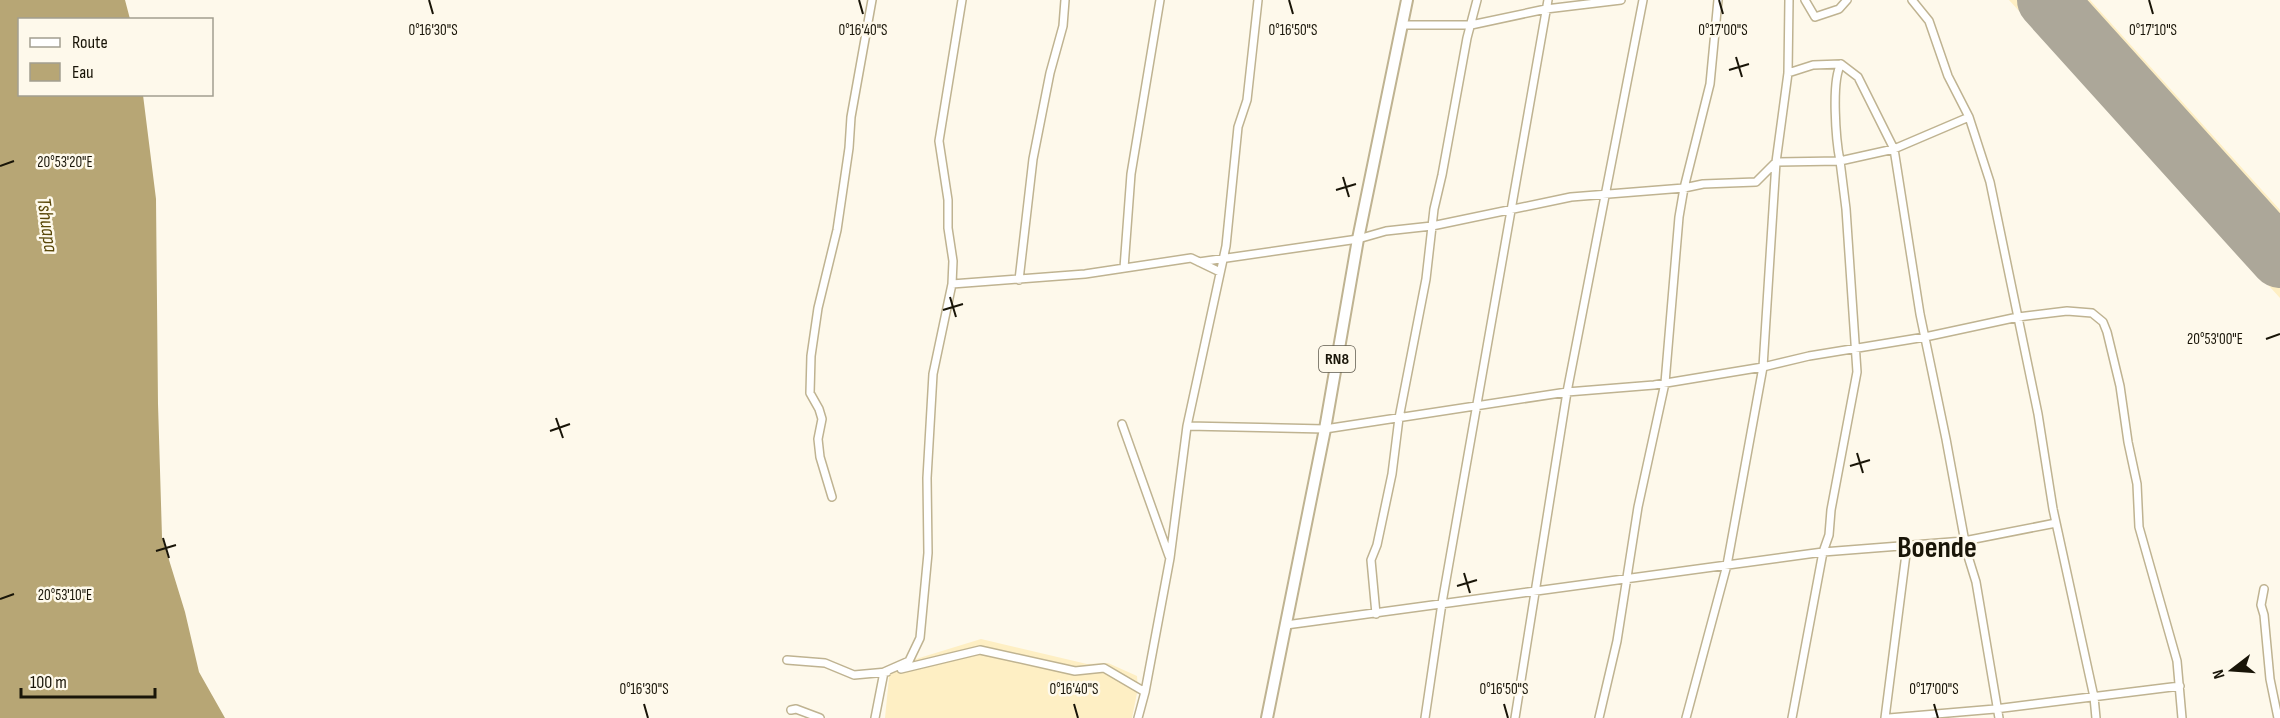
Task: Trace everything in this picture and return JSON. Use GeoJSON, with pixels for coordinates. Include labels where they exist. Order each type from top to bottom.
{"type":"FeatureCollection","features":[{"type":"Feature","properties":{"kind":"main road","name":"RN8"},"geometry":{"type":"LineString","coordinates":[[1267,718],[1325,429],[1358,239],[1407,0]]}},
{"type":"Feature","properties":{"kind":"street"},"geometry":{"type":"LineString","coordinates":[[832,497],[819,448],[818,439],[822,419],[810,393],[811,356],[818,308],[837,230],[849,148],[851,117],[872,0]]}},
{"type":"Feature","properties":{"kind":"street"},"geometry":{"type":"LineString","coordinates":[[884,672],[896,669],[909,661],[920,638],[928,553],[927,478],[933,374],[952,284],[948,200],[939,141],[962,0]]}},
{"type":"Feature","properties":{"kind":"street"},"geometry":{"type":"LineString","coordinates":[[1019,280],[1033,159],[1050,73],[1062,27],[1065,0]]}},
{"type":"Feature","properties":{"kind":"street"},"geometry":{"type":"LineString","coordinates":[[1124,268],[1131,174],[1160,0]]}},
{"type":"Feature","properties":{"kind":"street"},"geometry":{"type":"LineString","coordinates":[[1138,718],[1170,558],[1187,426],[1223,257],[1238,127],[1247,100],[1258,0]]}},
{"type":"Feature","properties":{"kind":"street"},"geometry":{"type":"LineString","coordinates":[[1376,614],[1371,560],[1377,545],[1392,474],[1399,418],[1426,279],[1434,209],[1477,0]]}},
{"type":"Feature","properties":{"kind":"street"},"geometry":{"type":"LineString","coordinates":[[1425,718],[1442,603],[1548,0]]}},
{"type":"Feature","properties":{"kind":"street"},"geometry":{"type":"LineString","coordinates":[[1402,25],[1471,25],[1546,9],[1621,0]]}},
{"type":"Feature","properties":{"kind":"street"},"geometry":{"type":"LineString","coordinates":[[1515,718],[1567,392],[1643,0]]}},
{"type":"Feature","properties":{"kind":"street"},"geometry":{"type":"LineString","coordinates":[[1599,718],[1617,641],[1638,507],[1665,383],[1679,217],[1710,84],[1718,0]]}},
{"type":"Feature","properties":{"kind":"street"},"geometry":{"type":"LineString","coordinates":[[1686,718],[1727,565],[1763,367],[1776,162],[1788,74],[1789,0]]}},
{"type":"Feature","properties":{"kind":"street"},"geometry":{"type":"LineString","coordinates":[[1805,0],[1815,17],[1839,9],[1846,0]]}},
{"type":"Feature","properties":{"kind":"street"},"geometry":{"type":"LineString","coordinates":[[1912,0],[1929,21],[1948,76],[1969,117],[1990,182],[2038,414],[2056,523],[2094,697],[2096,718]]}},
{"type":"Feature","properties":{"kind":"street"},"geometry":{"type":"LineString","coordinates":[[1788,74],[1812,65],[1841,64],[1857,77],[1894,149],[1924,337],[1964,541],[1976,582],[1999,718]]}},
{"type":"Feature","properties":{"kind":"street"},"geometry":{"type":"LineString","coordinates":[[1792,718],[1823,552],[1829,535],[1831,510],[1857,372],[1857,348],[1836,103],[1836,81],[1841,64]]}},
{"type":"Feature","properties":{"kind":"street"},"geometry":{"type":"LineString","coordinates":[[1199,262],[1358,239],[1386,231],[1432,226],[1571,197],[1684,188],[1703,184],[1756,182],[1776,162],[1840,161],[1894,149],[1969,117]]}},
{"type":"Feature","properties":{"kind":"street"},"geometry":{"type":"LineString","coordinates":[[952,284],[1019,280],[1191,258],[1220,272]]}},
{"type":"Feature","properties":{"kind":"street"},"geometry":{"type":"LineString","coordinates":[[1187,426],[1325,429],[1567,392],[1665,383],[1924,337],[2018,317],[2067,311],[2092,314],[2103,322],[2120,387],[2137,483],[2139,527],[2172,636],[2182,718]]}},
{"type":"Feature","properties":{"kind":"street"},"geometry":{"type":"LineString","coordinates":[[1122,424],[1170,558]]}},
{"type":"Feature","properties":{"kind":"street"},"geometry":{"type":"LineString","coordinates":[[1286,625],[1823,552],[1964,541],[2056,523]]}},
{"type":"Feature","properties":{"kind":"street"},"geometry":{"type":"LineString","coordinates":[[1907,546],[1887,718],[1998,709],[2180,687]]}},
{"type":"Feature","properties":{"kind":"street"},"geometry":{"type":"LineString","coordinates":[[2264,589],[2261,605],[2270,679],[2278,718]]}},
{"type":"Feature","properties":{"kind":"street"},"geometry":{"type":"LineString","coordinates":[[787,660],[825,663],[854,675],[884,672],[980,650],[1075,671],[1104,668],[1145,692]]}},
{"type":"Feature","properties":{"kind":"street"},"geometry":{"type":"LineString","coordinates":[[874,718],[884,672]]}},
{"type":"Feature","properties":{"kind":"street"},"geometry":{"type":"LineString","coordinates":[[791,710],[796,709],[820,718]]}},
{"type":"Feature","properties":{"kind":"shaded area"},"geometry":{"type":"Polygon","coordinates":[[[2009,0],[2090,0],[2280,210],[2280,298],[2009,0]]]}},
{"type":"Feature","properties":{"kind":"shaded area"},"geometry":{"type":"Polygon","coordinates":[[[981,639],[1087,664],[1108,663],[1137,676],[1138,688],[1132,718],[885,718],[890,667],[981,639]]]}},
{"type":"Feature","properties":{"kind":"water","name":"Tshuapa"},"geometry":{"type":"Polygon","coordinates":[[[0,0],[125,0],[130,18],[18,18],[18,96],[143,96],[156,199],[162,537],[185,612],[199,672],[225,718],[0,718],[0,0]]]}},
{"type":"Feature","properties":{"kind":"runway"},"geometry":{"type":"LineString","coordinates":[[2047,0],[2280,258]]}},
{"type":"Feature","properties":{"kind":"district","name":"Boende"},"geometry":{"type":"Point","coordinates":[1937,548]}}]}
